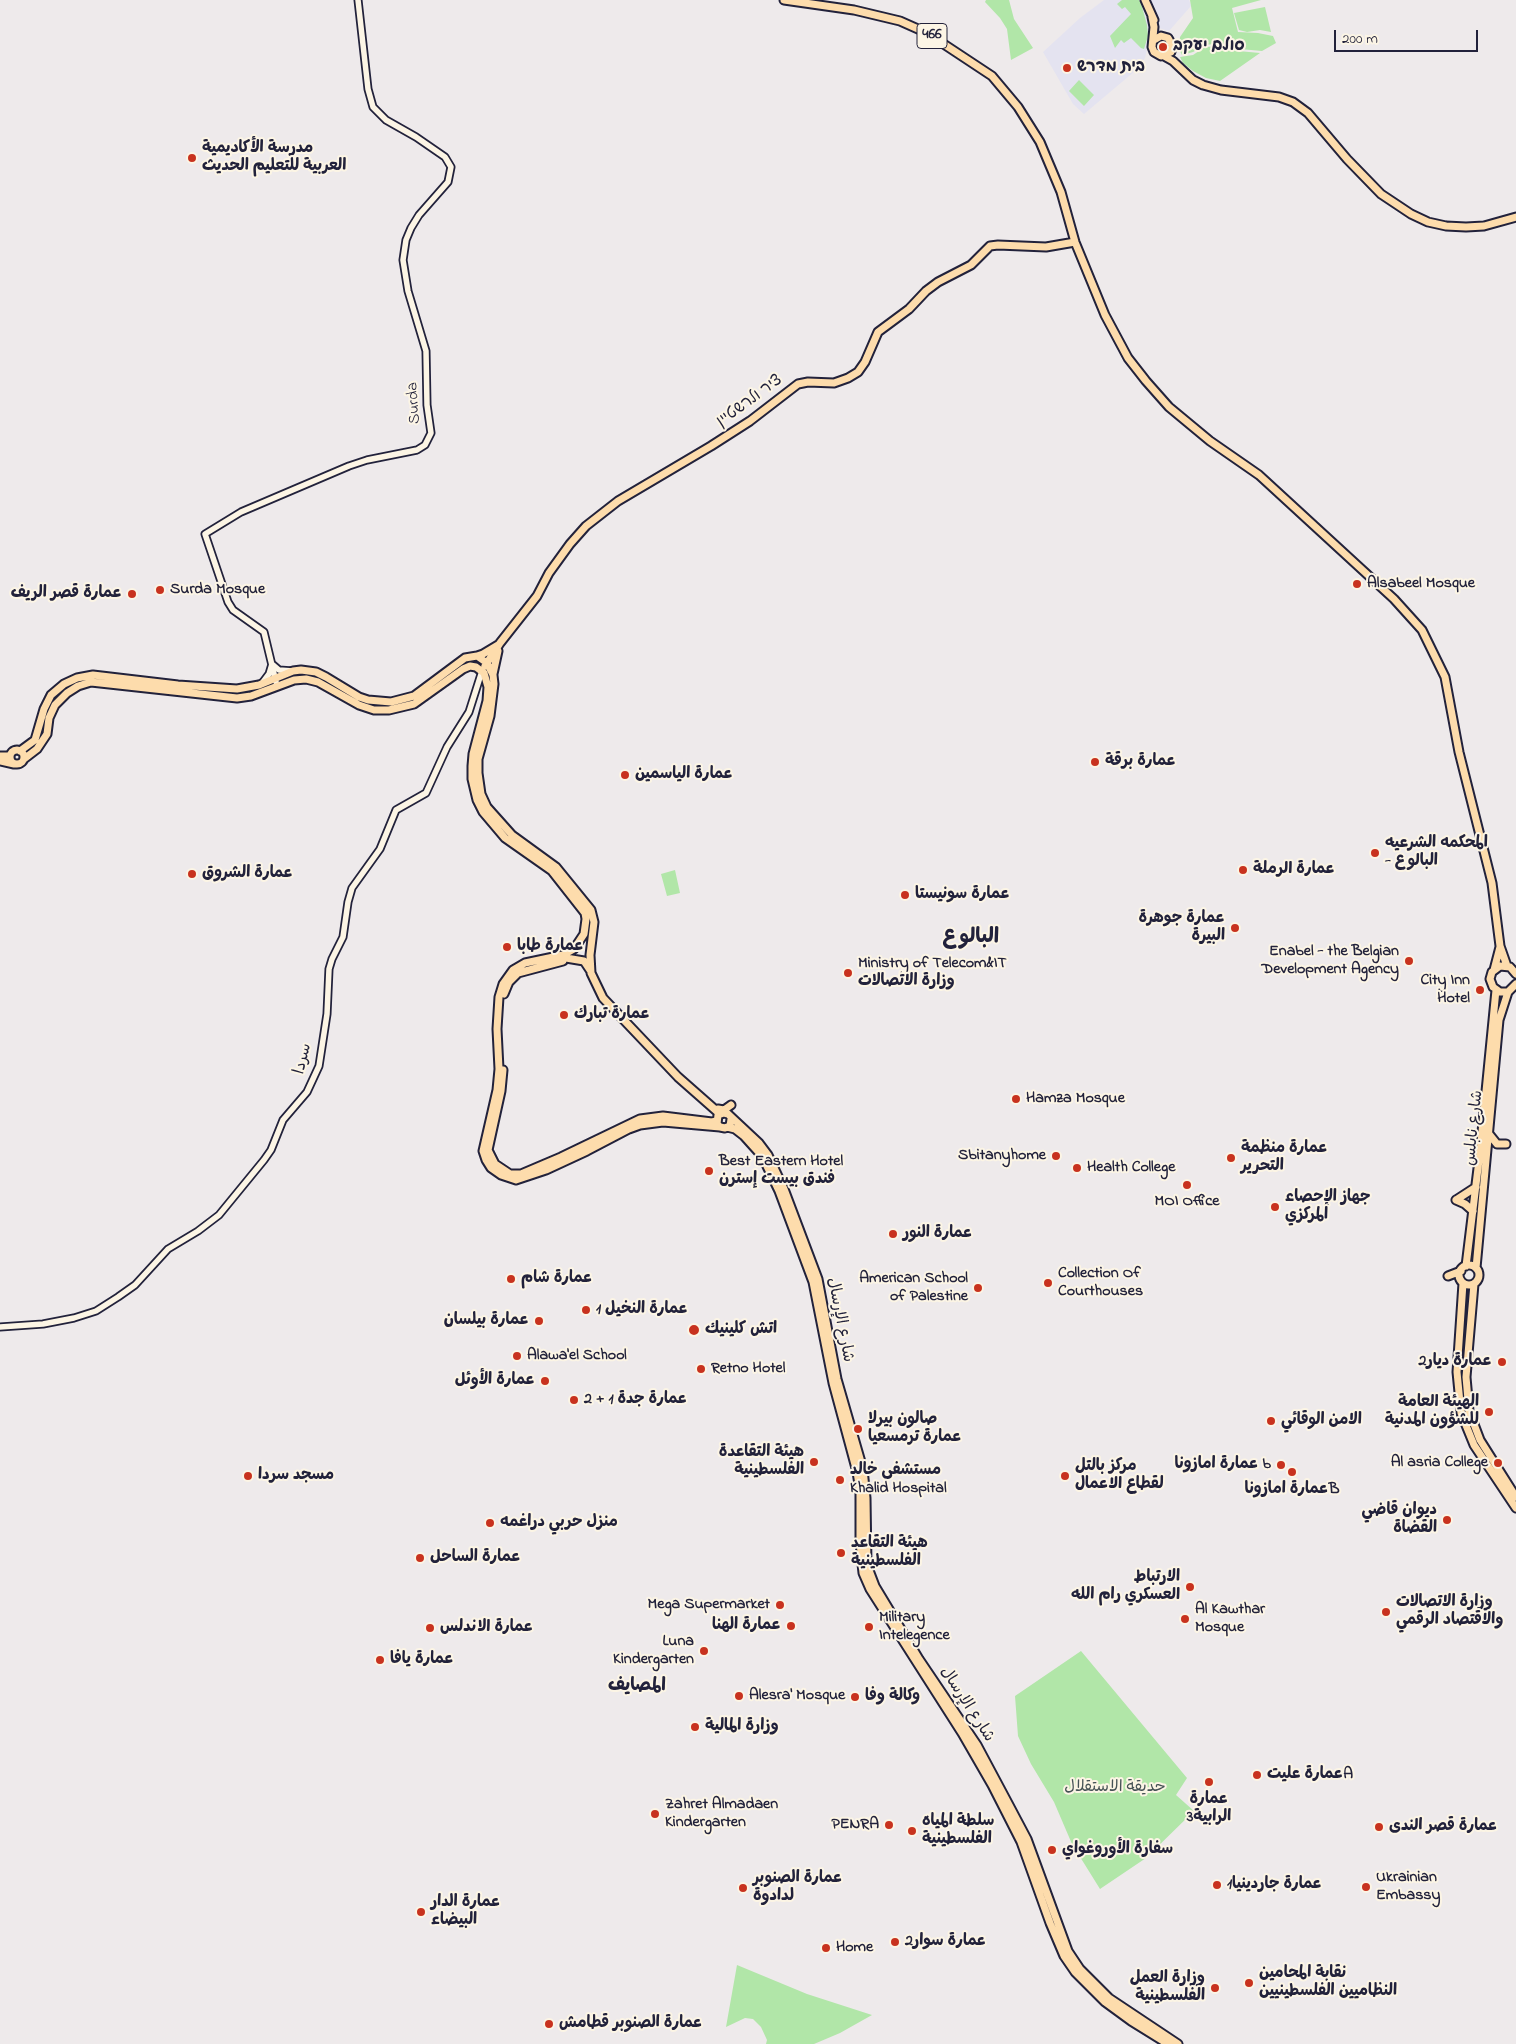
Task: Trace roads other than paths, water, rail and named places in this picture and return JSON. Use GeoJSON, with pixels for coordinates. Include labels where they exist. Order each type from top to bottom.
{"type":"FeatureCollection","features":[{"type":"Feature","properties":{"kind":"main road","name":"466"},"geometry":{"type":"LineString","coordinates":[[784,0],[889,17],[927,33],[992,76],[1018,107],[1040,142],[1061,192],[1075,242]]}},
{"type":"Feature","properties":{"kind":"main road"},"geometry":{"type":"LineString","coordinates":[[1145,0],[1152,17],[1164,36],[1171,42],[1167,54]]}},
{"type":"Feature","properties":{"kind":"main road"},"geometry":{"type":"LineString","coordinates":[[1152,17],[1154,40],[1152,47],[1154,52],[1158,56],[1167,54]]}},
{"type":"Feature","properties":{"kind":"main road"},"geometry":{"type":"LineString","coordinates":[[1154,40],[1164,36]]}},
{"type":"Feature","properties":{"kind":"main road"},"geometry":{"type":"LineString","coordinates":[[1167,54],[1193,80],[1203,85],[1221,90],[1279,97],[1293,102],[1308,113],[1347,159],[1381,194],[1411,214],[1428,222],[1446,226],[1466,227],[1484,226],[1516,218]]}},
{"type":"Feature","properties":{"kind":"main road"},"geometry":{"type":"LineString","coordinates":[[1075,242],[1105,315],[1128,358],[1169,407],[1203,435],[1260,475],[1394,599],[1422,630],[1444,676],[1459,752],[1492,883],[1500,946],[1507,966],[1516,973]]}},
{"type":"Feature","properties":{"kind":"main road","name":"ציר ולרשטיין"},"geometry":{"type":"LineString","coordinates":[[482,671],[500,643],[538,596],[549,573],[570,544],[586,526],[618,501],[750,421],[798,384],[808,382],[834,383],[858,372],[865,362],[878,332],[909,309],[926,291],[938,282],[971,264],[990,246],[998,244],[1046,247],[1075,242]]}},
{"type":"Feature","properties":{"kind":"main road"},"geometry":{"type":"LineString","coordinates":[[0,762],[21,764],[24,759],[37,749],[43,740],[55,705],[67,693],[78,686],[91,682],[176,688],[237,689],[259,685],[292,671],[301,670],[316,672],[359,697],[368,700],[391,702],[414,696],[465,658],[484,654],[500,643]]}},
{"type":"Feature","properties":{"kind":"main road"},"geometry":{"type":"LineString","coordinates":[[500,643],[493,675],[493,700],[478,759],[481,794],[487,807],[504,827],[519,841],[539,853],[556,867],[591,910],[594,922],[590,955],[591,973]]}},
{"type":"Feature","properties":{"kind":"main road"},"geometry":{"type":"LineString","coordinates":[[477,656],[487,663],[493,675]]}},
{"type":"Feature","properties":{"kind":"main road"},"geometry":{"type":"LineString","coordinates":[[10,756],[14,751],[20,751],[35,740],[44,709],[51,695],[64,684],[77,678],[92,675],[236,698],[251,696],[294,680],[306,679],[318,682],[359,705],[374,710],[389,710],[414,704],[466,667],[476,666],[482,671],[488,687],[487,701],[472,766],[472,779],[477,800],[483,812],[505,838],[552,871],[585,913],[586,926],[582,939],[574,949],[563,955]]}},
{"type":"Feature","properties":{"kind":"main road"},"geometry":{"type":"LineString","coordinates":[[20,751],[23,752],[24,759]]}},
{"type":"Feature","properties":{"kind":"main road"},"geometry":{"type":"LineString","coordinates":[[0,756],[10,756]]}},
{"type":"Feature","properties":{"kind":"main road"},"geometry":{"type":"LineString","coordinates":[[10,756],[15,764]]}},
{"type":"Feature","properties":{"kind":"main road"},"geometry":{"type":"LineString","coordinates":[[1494,970],[1500,946]]}},
{"type":"Feature","properties":{"kind":"main road"},"geometry":{"type":"LineString","coordinates":[[563,955],[566,958],[584,961],[603,998],[678,1076],[720,1114],[721,1125]]}},
{"type":"Feature","properties":{"kind":"main road"},"geometry":{"type":"LineString","coordinates":[[563,955],[563,961],[538,966],[518,973],[506,987],[500,1029],[503,1079],[488,1150],[499,1168],[512,1177],[527,1172],[640,1119],[663,1116],[712,1122],[721,1125],[731,1124],[731,1118],[726,1113],[720,1114]]}},
{"type":"Feature","properties":{"kind":"main road"},"geometry":{"type":"LineString","coordinates":[[1494,970],[1500,966],[1507,966]]}},
{"type":"Feature","properties":{"kind":"main road","name":"شارع نابلس"},"geometry":{"type":"LineString","coordinates":[[1464,1268],[1476,1187],[1496,990],[1490,979],[1494,970]]}},
{"type":"Feature","properties":{"kind":"main road"},"geometry":{"type":"LineString","coordinates":[[1496,990],[1514,987]]}},
{"type":"Feature","properties":{"kind":"main road","name":"شارع نابلس"},"geometry":{"type":"LineString","coordinates":[[1476,1268],[1499,1020],[1514,987]]}},
{"type":"Feature","properties":{"kind":"main road"},"geometry":{"type":"LineString","coordinates":[[711,1105],[722,1110],[731,1105]]}},
{"type":"Feature","properties":{"kind":"main road","name":"شارع الإرسال"},"geometry":{"type":"LineString","coordinates":[[731,1118],[759,1143],[768,1155],[816,1281],[834,1380],[857,1472],[860,1491],[860,1541],[863,1574],[870,1589],[962,1733],[992,1785],[1021,1842],[1064,1956],[1075,1972],[1105,2002],[1168,2044]]}},
{"type":"Feature","properties":{"kind":"main road","name":"شارع الإرسال"},"geometry":{"type":"LineString","coordinates":[[721,1125],[735,1129],[755,1146],[782,1190]]}},
{"type":"Feature","properties":{"kind":"main road"},"geometry":{"type":"LineString","coordinates":[[1489,1134],[1498,1144],[1506,1144]]}},
{"type":"Feature","properties":{"kind":"main road"},"geometry":{"type":"LineString","coordinates":[[1473,1211],[1467,1205],[1456,1200],[1476,1187]]}},
{"type":"Feature","properties":{"kind":"main road"},"geometry":{"type":"LineString","coordinates":[[1464,1268],[1458,1372],[1461,1413],[1474,1445],[1516,1508]]}},
{"type":"Feature","properties":{"kind":"main road"},"geometry":{"type":"LineString","coordinates":[[1474,1284],[1469,1285],[1448,1276],[1464,1268],[1476,1268],[1479,1276],[1474,1284],[1466,1377],[1469,1411],[1480,1440],[1516,1497]]}},
{"type":"Feature","properties":{"kind":"main road","name":"شارع الإرسال"},"geometry":{"type":"LineString","coordinates":[[834,1380],[863,1469],[866,1498],[867,1565],[875,1586],[919,1659],[977,1745],[1014,1814],[1027,1839],[1068,1951],[1080,1969],[1109,1998],[1178,2044]]}},
{"type":"Feature","properties":{"kind":"street","name":"Surda"},"geometry":{"type":"LineString","coordinates":[[272,664],[264,632],[233,610],[228,602],[205,534],[241,512],[349,466],[367,460],[417,450],[428,441],[431,433],[427,405],[426,351],[408,291],[403,260],[406,240],[411,228],[448,182],[451,167],[445,157],[416,137],[386,120],[373,107],[368,89],[358,0]]}},
{"type":"Feature","properties":{"kind":"street"},"geometry":{"type":"LineString","coordinates":[[272,664],[279,670],[292,671]]}},
{"type":"Feature","properties":{"kind":"street"},"geometry":{"type":"LineString","coordinates":[[272,664],[277,687]]}},
{"type":"Feature","properties":{"kind":"street"},"geometry":{"type":"LineString","coordinates":[[259,685],[267,679],[272,664]]}},
{"type":"Feature","properties":{"kind":"street","name":"سردا"},"geometry":{"type":"LineString","coordinates":[[0,1327],[60,1321],[96,1311],[111,1302],[135,1285],[168,1249],[198,1231],[219,1215],[264,1160],[271,1150],[277,1129],[307,1092],[319,1066],[327,1014],[329,969],[343,937],[352,888],[380,849],[396,810],[426,793],[447,747],[469,712],[482,671]]}},
{"type":"Feature","properties":{"kind":"place","name":"סולם יעקב"},"geometry":{"type":"Point","coordinates":[1163,47]}},
{"type":"Feature","properties":{"kind":"place","name":"בית מדרש"},"geometry":{"type":"Point","coordinates":[1067,68]}},
{"type":"Feature","properties":{"kind":"place","name":"مدرسة الأكاديمية العربية للتعليم الحديث"},"geometry":{"type":"Point","coordinates":[192,158]}},
{"type":"Feature","properties":{"kind":"place","name":"Alsabeel Mosque"},"geometry":{"type":"Point","coordinates":[1357,584]}},
{"type":"Feature","properties":{"kind":"place","name":"Surda Mosque"},"geometry":{"type":"Point","coordinates":[160,590]}},
{"type":"Feature","properties":{"kind":"place","name":"عمارة قصر الريف"},"geometry":{"type":"Point","coordinates":[132,594]}},
{"type":"Feature","properties":{"kind":"place","name":"عمارة برقة"},"geometry":{"type":"Point","coordinates":[1095,762]}},
{"type":"Feature","properties":{"kind":"place","name":"عمارة الياسمين"},"geometry":{"type":"Point","coordinates":[625,775]}},
{"type":"Feature","properties":{"kind":"place","name":"المحكمه الشرعيه - البالوع"},"geometry":{"type":"Point","coordinates":[1375,853]}},
{"type":"Feature","properties":{"kind":"place","name":"عمارة الرملة"},"geometry":{"type":"Point","coordinates":[1243,870]}},
{"type":"Feature","properties":{"kind":"place","name":"عمارة الشروق"},"geometry":{"type":"Point","coordinates":[192,874]}},
{"type":"Feature","properties":{"kind":"place","name":"عمارة سونيستا"},"geometry":{"type":"Point","coordinates":[905,895]}},
{"type":"Feature","properties":{"kind":"place","name":"عمارة جوهرة البيرة"},"geometry":{"type":"Point","coordinates":[1235,928]}},
{"type":"Feature","properties":{"kind":"place","name":"عمارة طابا"},"geometry":{"type":"Point","coordinates":[507,947]}},
{"type":"Feature","properties":{"kind":"place","name":"Enabel - the Belgian Development Agency"},"geometry":{"type":"Point","coordinates":[1409,961]}},
{"type":"Feature","properties":{"kind":"place","name":"Ministry of Telecom&IT وزارة الاتصالات"},"geometry":{"type":"Point","coordinates":[848,973]}},
{"type":"Feature","properties":{"kind":"place","name":"City Inn Hotel"},"geometry":{"type":"Point","coordinates":[1480,990]}},
{"type":"Feature","properties":{"kind":"place","name":"عمارة تبارك"},"geometry":{"type":"Point","coordinates":[564,1015]}},
{"type":"Feature","properties":{"kind":"place","name":"Hamza Mosque"},"geometry":{"type":"Point","coordinates":[1016,1099]}},
{"type":"Feature","properties":{"kind":"place","name":"Sbitanyhome"},"geometry":{"type":"Point","coordinates":[1056,1156]}},
{"type":"Feature","properties":{"kind":"place","name":"عمارة منظمة التحرير"},"geometry":{"type":"Point","coordinates":[1231,1158]}},
{"type":"Feature","properties":{"kind":"place","name":"Health College"},"geometry":{"type":"Point","coordinates":[1077,1168]}},
{"type":"Feature","properties":{"kind":"place","name":"Best Eastern Hotel فندق بيست إسترن"},"geometry":{"type":"Point","coordinates":[709,1171]}},
{"type":"Feature","properties":{"kind":"place","name":"MOI Office"},"geometry":{"type":"Point","coordinates":[1187,1185]}},
{"type":"Feature","properties":{"kind":"place","name":"جهاز الإحصاء المركزي"},"geometry":{"type":"Point","coordinates":[1275,1207]}},
{"type":"Feature","properties":{"kind":"place","name":"عمارة النور"},"geometry":{"type":"Point","coordinates":[893,1234]}},
{"type":"Feature","properties":{"kind":"place","name":"عمارة شام"},"geometry":{"type":"Point","coordinates":[511,1279]}},
{"type":"Feature","properties":{"kind":"place","name":"Collection Of Courthouses"},"geometry":{"type":"Point","coordinates":[1048,1283]}},
{"type":"Feature","properties":{"kind":"place","name":"American School of Palestine"},"geometry":{"type":"Point","coordinates":[978,1288]}},
{"type":"Feature","properties":{"kind":"place","name":"عمارة النخيل 1"},"geometry":{"type":"Point","coordinates":[586,1310]}},
{"type":"Feature","properties":{"kind":"place","name":"عمارة بيلسان"},"geometry":{"type":"Point","coordinates":[539,1321]}},
{"type":"Feature","properties":{"kind":"place","name":"اتش كلينيك"},"geometry":{"type":"Point","coordinates":[694,1330]}},
{"type":"Feature","properties":{"kind":"place","name":"Alawa'el School"},"geometry":{"type":"Point","coordinates":[517,1356]}},
{"type":"Feature","properties":{"kind":"place","name":"عمارة ديار2"},"geometry":{"type":"Point","coordinates":[1502,1362]}},
{"type":"Feature","properties":{"kind":"place","name":"Retno Hotel"},"geometry":{"type":"Point","coordinates":[701,1369]}},
{"type":"Feature","properties":{"kind":"place","name":"عمارة الأوئل"},"geometry":{"type":"Point","coordinates":[545,1381]}},
{"type":"Feature","properties":{"kind":"place","name":"عمارة جدة 1 + 2"},"geometry":{"type":"Point","coordinates":[574,1400]}},
{"type":"Feature","properties":{"kind":"place","name":"الهيئة العامة للشؤون المدنية"},"geometry":{"type":"Point","coordinates":[1489,1412]}},
{"type":"Feature","properties":{"kind":"place","name":"الامن الوقائي"},"geometry":{"type":"Point","coordinates":[1271,1421]}},
{"type":"Feature","properties":{"kind":"place","name":"صالون بيرلا عمارة ترمسعيا"},"geometry":{"type":"Point","coordinates":[858,1429]}},
{"type":"Feature","properties":{"kind":"place","name":"هيئة التقاعدة الفلسطينية"},"geometry":{"type":"Point","coordinates":[814,1462]}},
{"type":"Feature","properties":{"kind":"place","name":"Al asria College"},"geometry":{"type":"Point","coordinates":[1498,1463]}},
{"type":"Feature","properties":{"kind":"place","name":"عمارة امازونا b"},"geometry":{"type":"Point","coordinates":[1281,1465]}},
{"type":"Feature","properties":{"kind":"place","name":"عمارة امازوناB"},"geometry":{"type":"Point","coordinates":[1292,1472]}},
{"type":"Feature","properties":{"kind":"place","name":"مسجد سردا"},"geometry":{"type":"Point","coordinates":[248,1476]}},
{"type":"Feature","properties":{"kind":"place","name":"مركز بالتل لقطاع الاعمال"},"geometry":{"type":"Point","coordinates":[1065,1476]}},
{"type":"Feature","properties":{"kind":"place","name":"مستشفى خالد Khalid Hospital"},"geometry":{"type":"Point","coordinates":[840,1480]}},
{"type":"Feature","properties":{"kind":"place","name":"ديوان قاضي القضاة"},"geometry":{"type":"Point","coordinates":[1447,1520]}},
{"type":"Feature","properties":{"kind":"place","name":"منزل حربي دراغمه"},"geometry":{"type":"Point","coordinates":[490,1523]}},
{"type":"Feature","properties":{"kind":"place","name":"هيئة التقاعد الفلسطينية"},"geometry":{"type":"Point","coordinates":[841,1553]}},
{"type":"Feature","properties":{"kind":"place","name":"عمارة الساحل"},"geometry":{"type":"Point","coordinates":[420,1558]}},
{"type":"Feature","properties":{"kind":"place","name":"الارتباط العسكري رام الله"},"geometry":{"type":"Point","coordinates":[1190,1587]}},
{"type":"Feature","properties":{"kind":"place","name":"Mega Supermarket"},"geometry":{"type":"Point","coordinates":[780,1605]}},
{"type":"Feature","properties":{"kind":"place","name":"وزارة الاتصالات والاقتصاد الرقمي"},"geometry":{"type":"Point","coordinates":[1386,1612]}},
{"type":"Feature","properties":{"kind":"place","name":"Al Kawthar Mosque"},"geometry":{"type":"Point","coordinates":[1185,1619]}},
{"type":"Feature","properties":{"kind":"place","name":"عمارة الهنا"},"geometry":{"type":"Point","coordinates":[791,1626]}},
{"type":"Feature","properties":{"kind":"place","name":"Military Intelegence"},"geometry":{"type":"Point","coordinates":[869,1627]}},
{"type":"Feature","properties":{"kind":"place","name":"عمارة الاندلس"},"geometry":{"type":"Point","coordinates":[430,1628]}},
{"type":"Feature","properties":{"kind":"place","name":"Luna Kindergarten"},"geometry":{"type":"Point","coordinates":[704,1651]}},
{"type":"Feature","properties":{"kind":"place","name":"عمارة يافا"},"geometry":{"type":"Point","coordinates":[380,1660]}},
{"type":"Feature","properties":{"kind":"place","name":"Alesra' Mosque"},"geometry":{"type":"Point","coordinates":[739,1696]}},
{"type":"Feature","properties":{"kind":"place","name":"وكالة وفا"},"geometry":{"type":"Point","coordinates":[855,1697]}},
{"type":"Feature","properties":{"kind":"place","name":"وزارة المالية"},"geometry":{"type":"Point","coordinates":[695,1727]}},
{"type":"Feature","properties":{"kind":"place","name":"عمارة عليتA"},"geometry":{"type":"Point","coordinates":[1257,1775]}},
{"type":"Feature","properties":{"kind":"place","name":"عمارة الرابية3"},"geometry":{"type":"Point","coordinates":[1209,1782]}},
{"type":"Feature","properties":{"kind":"place","name":"Zahret Almadaen Kindergarten"},"geometry":{"type":"Point","coordinates":[655,1814]}},
{"type":"Feature","properties":{"kind":"place","name":"PENRA"},"geometry":{"type":"Point","coordinates":[889,1825]}},
{"type":"Feature","properties":{"kind":"place","name":"عمارة قصر الندى"},"geometry":{"type":"Point","coordinates":[1379,1827]}},
{"type":"Feature","properties":{"kind":"place","name":"سلطة المياه الفلسطينية"},"geometry":{"type":"Point","coordinates":[912,1831]}},
{"type":"Feature","properties":{"kind":"place","name":"سفارة الأوروغواي"},"geometry":{"type":"Point","coordinates":[1052,1850]}},
{"type":"Feature","properties":{"kind":"place","name":"عمارة جاردينيا1"},"geometry":{"type":"Point","coordinates":[1217,1885]}},
{"type":"Feature","properties":{"kind":"place","name":"Ukrainian Embassy"},"geometry":{"type":"Point","coordinates":[1366,1887]}},
{"type":"Feature","properties":{"kind":"place","name":"عمارة الصنوبر لدادوة"},"geometry":{"type":"Point","coordinates":[743,1888]}},
{"type":"Feature","properties":{"kind":"place","name":"عمارة الدار البيضاء"},"geometry":{"type":"Point","coordinates":[421,1912]}},
{"type":"Feature","properties":{"kind":"place","name":"عمارة سوار2"},"geometry":{"type":"Point","coordinates":[895,1942]}},
{"type":"Feature","properties":{"kind":"place","name":"Home"},"geometry":{"type":"Point","coordinates":[826,1948]}},
{"type":"Feature","properties":{"kind":"place","name":"نقابة المحامين النظاميين الفلسطينيين"},"geometry":{"type":"Point","coordinates":[1249,1983]}},
{"type":"Feature","properties":{"kind":"place","name":"وزارة العمل الفلسطينية"},"geometry":{"type":"Point","coordinates":[1215,1988]}},
{"type":"Feature","properties":{"kind":"place","name":"عمارة الصنوبر قطامش"},"geometry":{"type":"Point","coordinates":[549,2024]}},
{"type":"Feature","properties":{"kind":"district","name":"البالوع"},"geometry":{"type":"Point","coordinates":[971,939]}},
{"type":"Feature","properties":{"kind":"district","name":"المصايف"},"geometry":{"type":"Point","coordinates":[637,1687]}},
{"type":"Feature","properties":{"kind":"park label","name":"حديقة الاستقلال"},"geometry":{"type":"Point","coordinates":[1115,1788]}}]}
